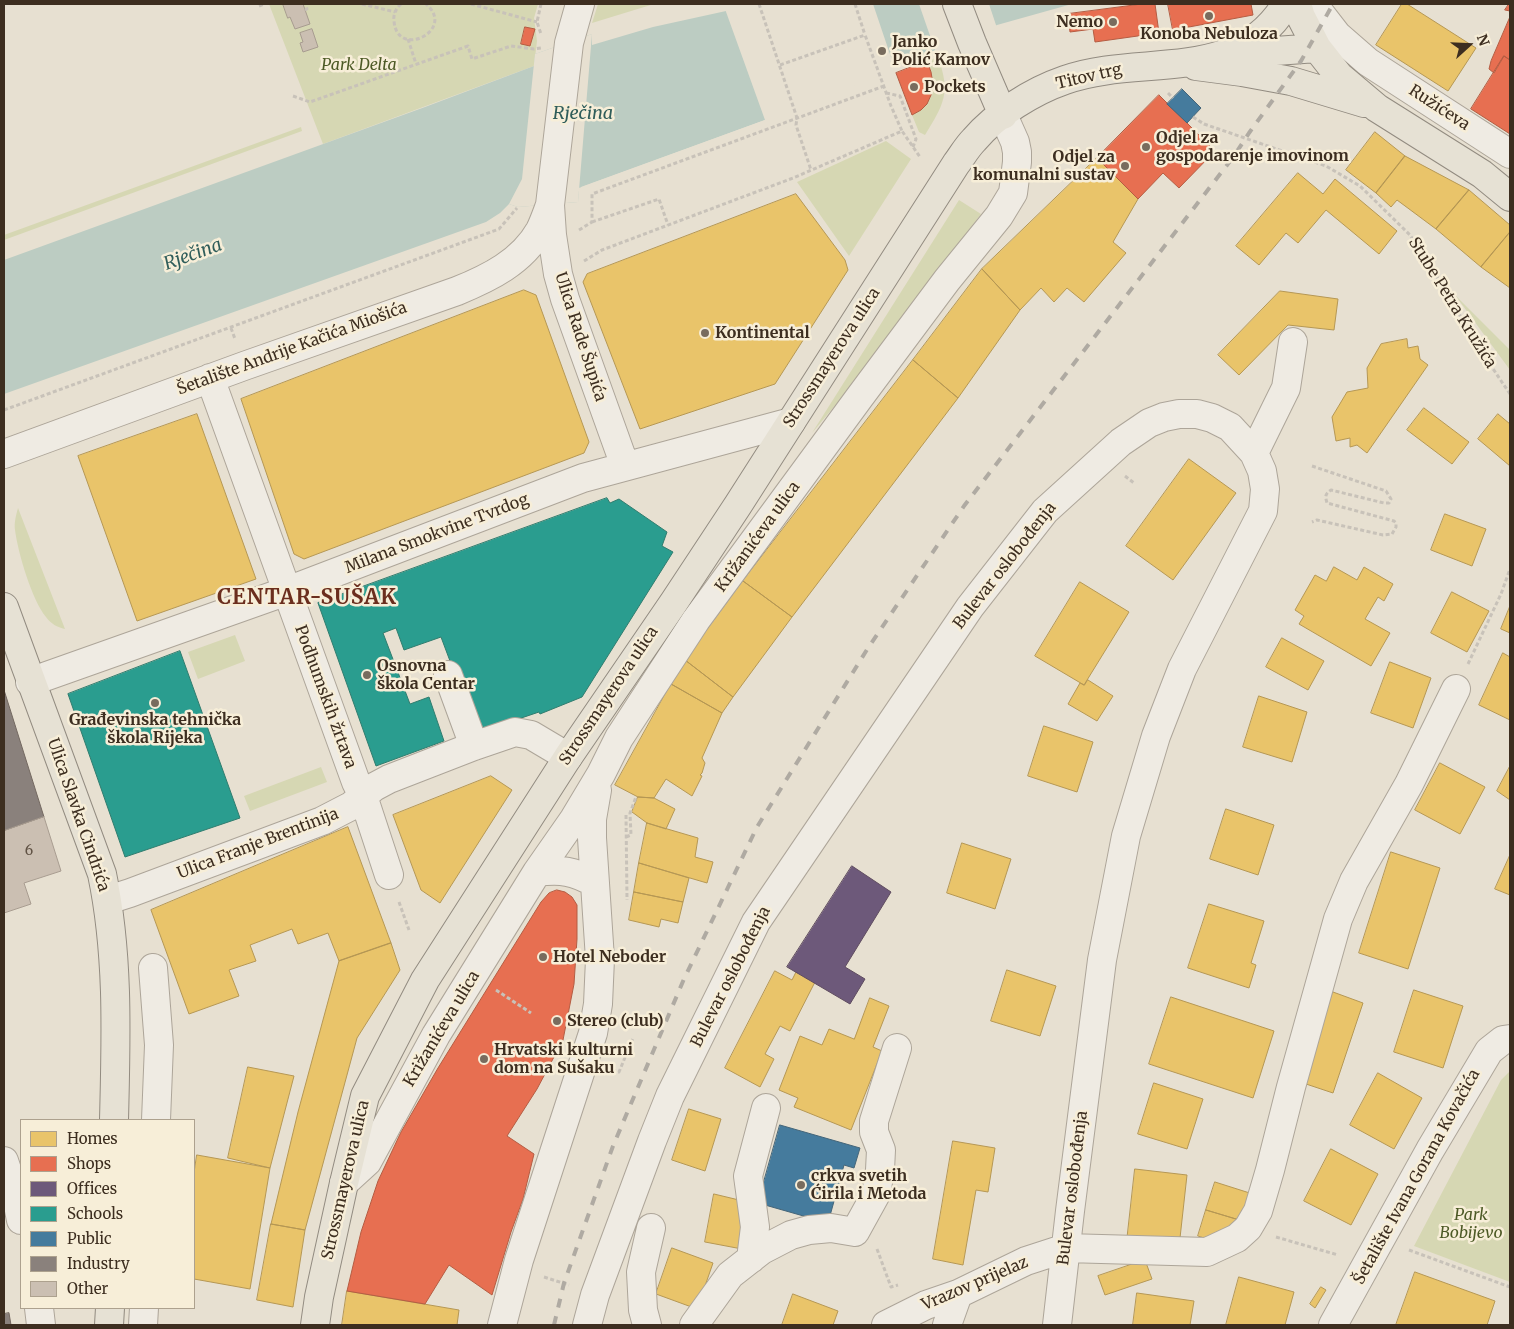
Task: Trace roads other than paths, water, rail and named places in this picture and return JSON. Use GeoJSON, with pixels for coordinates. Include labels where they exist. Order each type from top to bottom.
{"type":"FeatureCollection","features":[{"type":"Feature","properties":{"kind":"main road"},"geometry":{"type":"LineString","coordinates":[[957,4],[1003,114]]}},
{"type":"Feature","properties":{"kind":"main road"},"geometry":{"type":"LineString","coordinates":[[1222,55],[1258,37],[1269,28],[1286,4]]}},
{"type":"Feature","properties":{"kind":"main road"},"geometry":{"type":"LineString","coordinates":[[1297,4],[1301,17],[1317,48],[1339,76],[1377,108],[1482,174],[1510,197]]}},
{"type":"Feature","properties":{"kind":"main road"},"geometry":{"type":"LineString","coordinates":[[1184,64],[1222,55],[1317,48]]}},
{"type":"Feature","properties":{"kind":"main road"},"geometry":{"type":"LineString","coordinates":[[1184,64],[1291,81],[1377,108]]}},
{"type":"Feature","properties":{"kind":"main road","name":"Titov trg"},"geometry":{"type":"LineString","coordinates":[[1003,114],[1042,89],[1067,79],[1113,70],[1184,64]]}},
{"type":"Feature","properties":{"kind":"main road","name":"Strossmayerova ulica"},"geometry":{"type":"LineString","coordinates":[[315,1325],[319,1297],[344,1182],[365,1096],[421,988],[568,757],[674,602],[956,164],[987,126],[1003,114]]}},
{"type":"Feature","properties":{"kind":"main road","name":"Ulica Slavka Cindrića"},"geometry":{"type":"LineString","coordinates":[[4,607],[102,874],[108,900],[116,1019],[114,1119]]}},
{"type":"Feature","properties":{"kind":"main road"},"geometry":{"type":"LineString","coordinates":[[109,1325],[110,1309]]}},
{"type":"Feature","properties":{"kind":"street"},"geometry":{"type":"LineString","coordinates":[[550,204],[552,45],[580,4]]}},
{"type":"Feature","properties":{"kind":"street","name":"Ružićeva"},"geometry":{"type":"LineString","coordinates":[[1313,4],[1337,35],[1368,62],[1510,154]]}},
{"type":"Feature","properties":{"kind":"street","name":"Ružićeva"},"geometry":{"type":"LineString","coordinates":[[1317,48],[1339,50],[1368,62]]}},
{"type":"Feature","properties":{"kind":"street","name":"Križanićeva ulica"},"geometry":{"type":"LineString","coordinates":[[344,1182],[367,1162],[430,1063],[537,872],[574,818],[601,774],[625,729],[696,620],[947,280],[998,216],[1013,193],[1017,162],[1015,142],[1003,114]]}},
{"type":"Feature","properties":{"kind":"street","name":"Šetalište Andrije Kačića Miošića"},"geometry":{"type":"LineString","coordinates":[[10,448],[485,280],[522,254],[541,229],[550,204]]}},
{"type":"Feature","properties":{"kind":"street","name":"Ulica Rade Šupića"},"geometry":{"type":"LineString","coordinates":[[550,204],[552,235],[558,274],[574,325],[625,466]]}},
{"type":"Feature","properties":{"kind":"street"},"geometry":{"type":"LineString","coordinates":[[1254,453],[1286,388],[1293,342]]}},
{"type":"Feature","properties":{"kind":"street","name":"Podhumskih žrtava"},"geometry":{"type":"LineString","coordinates":[[210,378],[356,782],[363,796],[389,875]]}},
{"type":"Feature","properties":{"kind":"street","name":"Bulevar oslobođenja"},"geometry":{"type":"LineString","coordinates":[[587,1325],[595,1295],[670,1096],[756,922],[970,607],[1045,511],[1121,442],[1149,423],[1179,414],[1197,414],[1212,418],[1230,427],[1254,453],[1262,471],[1265,489],[1263,511],[1182,669],[1156,736],[1126,836],[1102,960],[1057,1325]]}},
{"type":"Feature","properties":{"kind":"street","name":"Milana Smokvine Tvrdog"},"geometry":{"type":"LineString","coordinates":[[30,682],[287,591],[580,479],[791,422]]}},
{"type":"Feature","properties":{"kind":"street"},"geometry":{"type":"LineString","coordinates":[[448,675],[474,746]]}},
{"type":"Feature","properties":{"kind":"street","name":"Vrazov prijelaz"},"geometry":{"type":"LineString","coordinates":[[886,1325],[926,1305],[958,1294],[1026,1261],[1066,1248],[1208,1252],[1238,1238],[1248,1228],[1258,1211],[1268,1178],[1291,1087],[1338,919],[1354,881],[1409,784],[1456,689]]}},
{"type":"Feature","properties":{"kind":"street","name":"Ulica Franje Brentinija"},"geometry":{"type":"LineString","coordinates":[[108,900],[322,821],[351,806],[374,787],[389,779],[515,732],[531,734],[568,757]]}},
{"type":"Feature","properties":{"kind":"street"},"geometry":{"type":"LineString","coordinates":[[502,1325],[519,1260],[593,1033],[598,1004],[600,959],[592,820],[601,774]]}},
{"type":"Feature","properties":{"kind":"street"},"geometry":{"type":"LineString","coordinates":[[537,872],[564,870],[585,877],[595,883]]}},
{"type":"Feature","properties":{"kind":"street"},"geometry":{"type":"LineString","coordinates":[[153,968],[159,1044],[156,1119]]}},
{"type":"Feature","properties":{"kind":"street","name":"Šetalište Ivana Gorana Kovačića"},"geometry":{"type":"LineString","coordinates":[[1334,1325],[1430,1150],[1489,1051],[1503,1040],[1510,1039]]}},
{"type":"Feature","properties":{"kind":"street"},"geometry":{"type":"LineString","coordinates":[[694,1325],[730,1275],[762,1250],[791,1235],[809,1230],[831,1228],[855,1232],[876,1194],[881,1150],[874,1132],[874,1121],[896,1048]]}},
{"type":"Feature","properties":{"kind":"street"},"geometry":{"type":"LineString","coordinates":[[751,1259],[755,1227],[748,1176],[766,1108]]}},
{"type":"Feature","properties":{"kind":"street"},"geometry":{"type":"LineString","coordinates":[[4,1161],[20,1215]]}},
{"type":"Feature","properties":{"kind":"street"},"geometry":{"type":"LineString","coordinates":[[647,1325],[643,1310],[641,1272],[650,1228]]}},
{"type":"Feature","properties":{"kind":"street"},"geometry":{"type":"LineString","coordinates":[[947,1325],[958,1294]]}},
{"type":"Feature","properties":{"kind":"street"},"geometry":{"type":"LineString","coordinates":[[39,1309],[41,1325]]}},
{"type":"Feature","properties":{"kind":"street"},"geometry":{"type":"LineString","coordinates":[[143,1325],[144,1309]]}},
{"type":"Feature","properties":{"kind":"water","name":"Rječina"},"geometry":{"type":"Polygon","coordinates":[[[747,4],[1072,4],[997,25],[765,120],[579,188],[578,202],[518,207],[509,204],[500,213],[486,222],[4,394],[4,260],[534,66],[535,54],[592,34],[592,45],[653,27],[726,11],[747,4]]]}},
{"type":"Feature","properties":{"kind":"railway"},"geometry":{"type":"LineString","coordinates":[[554,1325],[564,1283],[613,1146],[684,979],[757,827],[868,648],[964,506],[1234,156],[1301,61],[1333,4]]}},
{"type":"Feature","properties":{"kind":"place","name":"Konoba Nebuloza"},"geometry":{"type":"Point","coordinates":[1209,16]}},
{"type":"Feature","properties":{"kind":"place","name":"Nemo"},"geometry":{"type":"Point","coordinates":[1113,22]}},
{"type":"Feature","properties":{"kind":"place","name":"Janko Polić Kamov"},"geometry":{"type":"Point","coordinates":[882,51]}},
{"type":"Feature","properties":{"kind":"place","name":"Pockets"},"geometry":{"type":"Point","coordinates":[914,87]}},
{"type":"Feature","properties":{"kind":"place","name":"Odjel za gospodarenje imovinom"},"geometry":{"type":"Point","coordinates":[1146,147]}},
{"type":"Feature","properties":{"kind":"place","name":"Odjel za komunalni sustav"},"geometry":{"type":"Point","coordinates":[1125,166]}},
{"type":"Feature","properties":{"kind":"place","name":"Kontinental"},"geometry":{"type":"Point","coordinates":[705,333]}},
{"type":"Feature","properties":{"kind":"place","name":"Osnovna škola Centar"},"geometry":{"type":"Point","coordinates":[367,675]}},
{"type":"Feature","properties":{"kind":"place","name":"Građevinska tehnička škola Rijeka"},"geometry":{"type":"Point","coordinates":[155,703]}},
{"type":"Feature","properties":{"kind":"place","name":"Hotel Neboder"},"geometry":{"type":"Point","coordinates":[543,957]}},
{"type":"Feature","properties":{"kind":"place","name":"Stereo (club)"},"geometry":{"type":"Point","coordinates":[557,1021]}},
{"type":"Feature","properties":{"kind":"place","name":"Hrvatski kulturni dom na Sušaku"},"geometry":{"type":"Point","coordinates":[484,1059]}},
{"type":"Feature","properties":{"kind":"place","name":"crkva svetih Ćirila i Metoda"},"geometry":{"type":"Point","coordinates":[801,1185]}},
{"type":"Feature","properties":{"kind":"district","name":"CENTAR-SUŠAK"},"geometry":{"type":"Point","coordinates":[307,598]}},
{"type":"Feature","properties":{"kind":"park label","name":"Park Delta"},"geometry":{"type":"Point","coordinates":[359,65]}},
{"type":"Feature","properties":{"kind":"park label","name":"Park Bobijevo"},"geometry":{"type":"Point","coordinates":[1471,1224]}}]}
